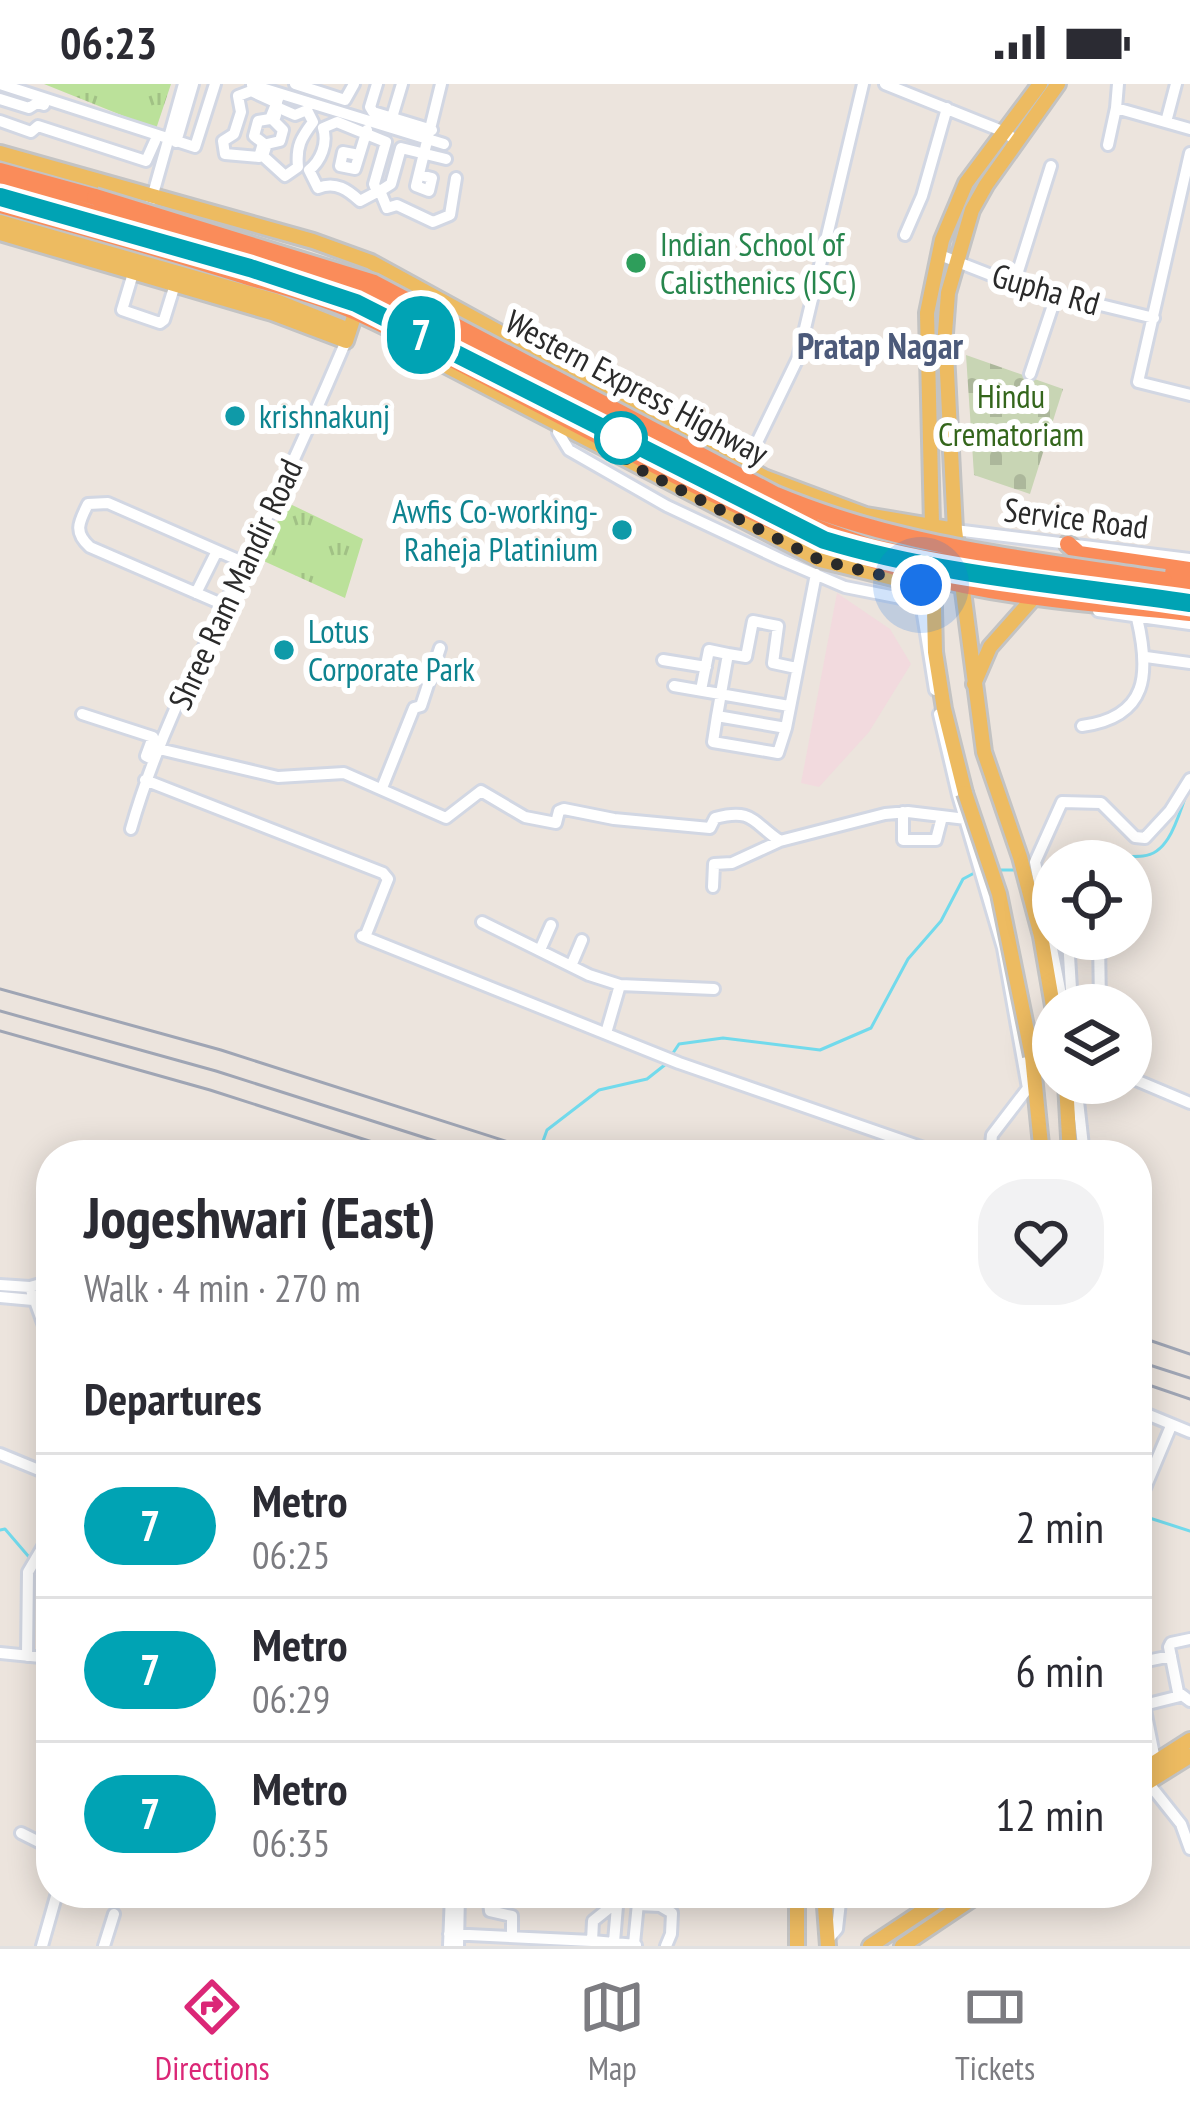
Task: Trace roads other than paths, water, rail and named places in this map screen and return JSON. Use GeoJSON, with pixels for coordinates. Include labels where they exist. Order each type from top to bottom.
{"type":"FeatureCollection","features":[{"type":"Feature","properties":{"kind":"highway","name":"Western Express Highway"},"geometry":{"type":"LineString","coordinates":[[0,171],[370,298],[742,494],[868,546],[922,558],[1163,587],[1190,584]]}},
{"type":"Feature","properties":{"kind":"highway","name":"Western Express Highway"},"geometry":{"type":"LineString","coordinates":[[0,187],[93,205]]}},
{"type":"Feature","properties":{"kind":"highway"},"geometry":{"type":"LineString","coordinates":[[0,207],[135,263],[351,325],[731,507],[924,585],[962,584],[1084,605],[1190,613]]}},
{"type":"Feature","properties":{"kind":"highway"},"geometry":{"type":"LineString","coordinates":[[1068,544],[1079,554],[1190,570]]}},
{"type":"Feature","properties":{"kind":"highway","name":"Western Express Highway"},"geometry":{"type":"LineString","coordinates":[[1163,587],[1190,598]]}},
{"type":"Feature","properties":{"kind":"main road"},"geometry":{"type":"LineString","coordinates":[[1039,1140],[1032,1060],[1013,951],[999,894],[960,783],[924,585],[931,526],[926,334],[940,254],[966,184],[1040,84]]}},
{"type":"Feature","properties":{"kind":"main road"},"geometry":{"type":"LineString","coordinates":[[1049,984],[1020,857],[986,762],[955,530],[944,333],[948,292],[972,210],[1058,84]]}},
{"type":"Feature","properties":{"kind":"main road"},"geometry":{"type":"LineString","coordinates":[[0,153],[371,262],[745,467],[866,514],[955,530]]}},
{"type":"Feature","properties":{"kind":"main road"},"geometry":{"type":"LineString","coordinates":[[0,207],[263,285],[351,325]]}},
{"type":"Feature","properties":{"kind":"main road"},"geometry":{"type":"LineString","coordinates":[[0,222],[104,258]]}},
{"type":"Feature","properties":{"kind":"main road"},"geometry":{"type":"LineString","coordinates":[[0,233],[135,263],[176,283],[272,313],[351,325]]}},
{"type":"Feature","properties":{"kind":"main road"},"geometry":{"type":"LineString","coordinates":[[351,325],[371,262]]}},
{"type":"Feature","properties":{"kind":"main road"},"geometry":{"type":"LineString","coordinates":[[974,684],[990,647],[1036,595]]}},
{"type":"Feature","properties":{"kind":"main road"},"geometry":{"type":"LineString","coordinates":[[1067,1104],[1069,1140]]}},
{"type":"Feature","properties":{"kind":"main road"},"geometry":{"type":"LineString","coordinates":[[1152,1770],[1190,1740]]}},
{"type":"Feature","properties":{"kind":"main road"},"geometry":{"type":"LineString","coordinates":[[1152,1772],[1190,1756]]}},
{"type":"Feature","properties":{"kind":"main road"},"geometry":{"type":"LineString","coordinates":[[796,1908],[797,1946]]}},
{"type":"Feature","properties":{"kind":"main road"},"geometry":{"type":"LineString","coordinates":[[825,1908],[829,1945]]}},
{"type":"Feature","properties":{"kind":"main road"},"geometry":{"type":"LineString","coordinates":[[870,1946],[927,1908]]}},
{"type":"Feature","properties":{"kind":"main road"},"geometry":{"type":"LineString","coordinates":[[902,1946],[959,1908]]}},
{"type":"Feature","properties":{"kind":"street"},"geometry":{"type":"LineString","coordinates":[[0,84],[166,142]]}},
{"type":"Feature","properties":{"kind":"street"},"geometry":{"type":"LineString","coordinates":[[176,283],[162,323],[123,311],[166,142],[189,84]]}},
{"type":"Feature","properties":{"kind":"street"},"geometry":{"type":"LineString","coordinates":[[0,99],[29,109],[37,103],[166,142],[198,146],[215,84]]}},
{"type":"Feature","properties":{"kind":"street"},"geometry":{"type":"LineString","coordinates":[[249,84],[279,96],[295,115],[307,110],[313,122],[302,133],[295,155],[298,166],[285,176],[263,156],[267,144],[280,141],[283,130],[274,122],[279,96]]}},
{"type":"Feature","properties":{"kind":"street"},"geometry":{"type":"LineString","coordinates":[[295,84],[331,96],[368,127],[386,142],[374,184],[376,195],[360,201],[352,191],[315,186],[309,170],[318,164],[326,136],[323,128],[337,122],[368,127],[390,122]]}},
{"type":"Feature","properties":{"kind":"street"},"geometry":{"type":"LineString","coordinates":[[279,96],[270,119],[258,121],[254,136],[263,143],[259,158],[225,154],[223,141],[234,134],[241,112],[238,96],[250,91],[350,98],[354,84]]}},
{"type":"Feature","properties":{"kind":"street"},"geometry":{"type":"LineString","coordinates":[[377,84],[370,107],[390,122],[432,135],[444,144]]}},
{"type":"Feature","properties":{"kind":"street"},"geometry":{"type":"LineString","coordinates":[[390,122],[401,84]]}},
{"type":"Feature","properties":{"kind":"street"},"geometry":{"type":"LineString","coordinates":[[419,175],[441,84]]}},
{"type":"Feature","properties":{"kind":"street"},"geometry":{"type":"LineString","coordinates":[[731,507],[745,467],[798,358],[862,84]]}},
{"type":"Feature","properties":{"kind":"street"},"geometry":{"type":"LineString","coordinates":[[885,84],[1016,140]]}},
{"type":"Feature","properties":{"kind":"street"},"geometry":{"type":"LineString","coordinates":[[1108,145],[1118,84]]}},
{"type":"Feature","properties":{"kind":"street"},"geometry":{"type":"LineString","coordinates":[[1166,122],[1176,84]]}},
{"type":"Feature","properties":{"kind":"street"},"geometry":{"type":"LineString","coordinates":[[905,235],[922,196],[947,108]]}},
{"type":"Feature","properties":{"kind":"street"},"geometry":{"type":"LineString","coordinates":[[1116,108],[1190,129]]}},
{"type":"Feature","properties":{"kind":"street"},"geometry":{"type":"LineString","coordinates":[[0,122],[31,132],[38,126],[146,161],[166,142]]}},
{"type":"Feature","properties":{"kind":"street"},"geometry":{"type":"LineString","coordinates":[[359,155],[368,127]]}},
{"type":"Feature","properties":{"kind":"street"},"geometry":{"type":"LineString","coordinates":[[446,159],[401,148],[391,184],[380,191],[387,208],[397,205],[433,222],[450,215],[456,178]]}},
{"type":"Feature","properties":{"kind":"street"},"geometry":{"type":"LineString","coordinates":[[1190,152],[1138,382],[1190,395]]}},
{"type":"Feature","properties":{"kind":"street"},"geometry":{"type":"LineString","coordinates":[[1014,284],[1051,166]]}},
{"type":"Feature","properties":{"kind":"street","name":"Gupha Rd"},"geometry":{"type":"LineString","coordinates":[[940,254],[1014,284],[1154,318]]}},
{"type":"Feature","properties":{"kind":"street"},"geometry":{"type":"LineString","coordinates":[[1030,374],[1057,293]]}},
{"type":"Feature","properties":{"kind":"street","name":"Shree Ram Mandir Road"},"geometry":{"type":"LineString","coordinates":[[131,829],[157,746],[351,325]]}},
{"type":"Feature","properties":{"kind":"street"},"geometry":{"type":"LineString","coordinates":[[560,422],[569,450],[725,535],[845,587],[924,585],[930,669],[1003,948],[1026,1094],[1038,1140]]}},
{"type":"Feature","properties":{"kind":"street"},"geometry":{"type":"LineString","coordinates":[[224,605],[90,547],[77,525],[88,504],[108,502],[245,563]]}},
{"type":"Feature","properties":{"kind":"street","name":"Service Road"},"geometry":{"type":"LineString","coordinates":[[955,530],[1190,559]]}},
{"type":"Feature","properties":{"kind":"street"},"geometry":{"type":"LineString","coordinates":[[196,593],[217,550]]}},
{"type":"Feature","properties":{"kind":"street"},"geometry":{"type":"LineString","coordinates":[[728,654],[712,742],[778,753],[815,574]]}},
{"type":"Feature","properties":{"kind":"street"},"geometry":{"type":"LineString","coordinates":[[1084,605],[1190,624]]}},
{"type":"Feature","properties":{"kind":"street"},"geometry":{"type":"LineString","coordinates":[[1082,726],[1116,718],[1135,697],[1146,657],[1137,618]]}},
{"type":"Feature","properties":{"kind":"street"},"geometry":{"type":"LineString","coordinates":[[701,690],[709,650],[746,657],[753,621],[778,626],[773,663],[796,668]]}},
{"type":"Feature","properties":{"kind":"street"},"geometry":{"type":"LineString","coordinates":[[382,788],[414,707],[421,706],[440,648]]}},
{"type":"Feature","properties":{"kind":"street"},"geometry":{"type":"LineString","coordinates":[[1146,657],[1190,663]]}},
{"type":"Feature","properties":{"kind":"street"},"geometry":{"type":"LineString","coordinates":[[663,660],[706,667]]}},
{"type":"Feature","properties":{"kind":"street"},"geometry":{"type":"LineString","coordinates":[[674,686],[789,706]]}},
{"type":"Feature","properties":{"kind":"street"},"geometry":{"type":"LineString","coordinates":[[82,714],[157,746],[278,777],[344,773],[446,818],[481,790],[524,817],[556,823],[564,809],[710,828],[715,818],[735,812],[754,817],[780,841]]}},
{"type":"Feature","properties":{"kind":"street"},"geometry":{"type":"LineString","coordinates":[[717,716],[785,728]]}},
{"type":"Feature","properties":{"kind":"street"},"geometry":{"type":"LineString","coordinates":[[1063,984],[1035,862],[1052,817],[1069,800],[1101,803],[1135,838],[1144,838],[1170,811],[1190,778]]}},
{"type":"Feature","properties":{"kind":"street"},"geometry":{"type":"LineString","coordinates":[[145,780],[382,873],[388,879],[364,936],[679,1064],[900,1140]]}},
{"type":"Feature","properties":{"kind":"street"},"geometry":{"type":"LineString","coordinates":[[713,887],[713,864],[732,863],[780,841],[903,812],[966,819]]}},
{"type":"Feature","properties":{"kind":"street"},"geometry":{"type":"LineString","coordinates":[[903,812],[903,840],[935,840],[942,817]]}},
{"type":"Feature","properties":{"kind":"street"},"geometry":{"type":"LineString","coordinates":[[482,922],[620,985],[714,988]]}},
{"type":"Feature","properties":{"kind":"street"},"geometry":{"type":"LineString","coordinates":[[540,950],[551,926]]}},
{"type":"Feature","properties":{"kind":"street"},"geometry":{"type":"LineString","coordinates":[[571,966],[583,940]]}},
{"type":"Feature","properties":{"kind":"street"},"geometry":{"type":"LineString","coordinates":[[606,1034],[620,985]]}},
{"type":"Feature","properties":{"kind":"street"},"geometry":{"type":"LineString","coordinates":[[1021,1045],[1032,1046]]}},
{"type":"Feature","properties":{"kind":"street"},"geometry":{"type":"LineString","coordinates":[[1152,1087],[1190,1103]]}},
{"type":"Feature","properties":{"kind":"street"},"geometry":{"type":"LineString","coordinates":[[992,1140],[1026,1094]]}},
{"type":"Feature","properties":{"kind":"street"},"geometry":{"type":"LineString","coordinates":[[1078,1104],[1082,1140]]}},
{"type":"Feature","properties":{"kind":"street"},"geometry":{"type":"LineString","coordinates":[[0,1285],[32,1294]]}},
{"type":"Feature","properties":{"kind":"street"},"geometry":{"type":"LineString","coordinates":[[0,1298],[36,1291]]}},
{"type":"Feature","properties":{"kind":"street"},"geometry":{"type":"LineString","coordinates":[[32,1294],[36,1305]]}},
{"type":"Feature","properties":{"kind":"street"},"geometry":{"type":"LineString","coordinates":[[1152,1420],[1190,1432]]}},
{"type":"Feature","properties":{"kind":"street"},"geometry":{"type":"LineString","coordinates":[[1152,1471],[1171,1426]]}},
{"type":"Feature","properties":{"kind":"street"},"geometry":{"type":"LineString","coordinates":[[0,1454],[36,1469]]}},
{"type":"Feature","properties":{"kind":"street"},"geometry":{"type":"LineString","coordinates":[[27,1656],[28,1572],[36,1560]]}},
{"type":"Feature","properties":{"kind":"street"},"geometry":{"type":"LineString","coordinates":[[1152,1704],[1185,1698],[1172,1662],[1171,1643],[1190,1639]]}},
{"type":"Feature","properties":{"kind":"street"},"geometry":{"type":"LineString","coordinates":[[0,1653],[36,1657]]}},
{"type":"Feature","properties":{"kind":"street"},"geometry":{"type":"LineString","coordinates":[[1152,1664],[1190,1664]]}},
{"type":"Feature","properties":{"kind":"street"},"geometry":{"type":"LineString","coordinates":[[1152,1783],[1187,1832],[1190,1849]]}},
{"type":"Feature","properties":{"kind":"street"},"geometry":{"type":"LineString","coordinates":[[22,1833],[36,1840]]}},
{"type":"Feature","properties":{"kind":"street"},"geometry":{"type":"LineString","coordinates":[[41,1946],[52,1908]]}},
{"type":"Feature","properties":{"kind":"street"},"geometry":{"type":"LineString","coordinates":[[455,1908],[454,1940],[512,1936],[637,1945],[639,1908]]}},
{"type":"Feature","properties":{"kind":"street"},"geometry":{"type":"LineString","coordinates":[[490,1908],[512,1916],[512,1936]]}},
{"type":"Feature","properties":{"kind":"street"},"geometry":{"type":"LineString","coordinates":[[602,1941],[593,1921],[608,1908]]}},
{"type":"Feature","properties":{"kind":"street"},"geometry":{"type":"LineString","coordinates":[[602,1941],[612,1908]]}},
{"type":"Feature","properties":{"kind":"street"},"geometry":{"type":"LineString","coordinates":[[663,1908],[671,1913],[673,1928],[666,1946]]}},
{"type":"Feature","properties":{"kind":"street"},"geometry":{"type":"LineString","coordinates":[[829,1945],[839,1908]]}},
{"type":"Feature","properties":{"kind":"street"},"geometry":{"type":"LineString","coordinates":[[104,1946],[114,1914]]}},
{"type":"Feature","properties":{"kind":"waterway"},"geometry":{"type":"LineString","coordinates":[[1152,854],[1172,832],[1187,793]]}},
{"type":"Feature","properties":{"kind":"waterway"},"geometry":{"type":"LineString","coordinates":[[997,870],[1017,870]]}},
{"type":"Feature","properties":{"kind":"waterway"},"geometry":{"type":"LineString","coordinates":[[671,1056],[679,1044],[723,1038],[820,1050],[871,1028],[908,959],[941,921],[963,879],[978,871]]}},
{"type":"Feature","properties":{"kind":"waterway"},"geometry":{"type":"LineString","coordinates":[[543,1140],[547,1130],[599,1090],[647,1079],[666,1064]]}},
{"type":"Feature","properties":{"kind":"waterway"},"geometry":{"type":"LineString","coordinates":[[1152,1519],[1190,1531]]}},
{"type":"Feature","properties":{"kind":"waterway"},"geometry":{"type":"LineString","coordinates":[[0,1530],[5,1529],[29,1557]]}},
{"type":"Feature","properties":{"kind":"railway"},"geometry":{"type":"LineString","coordinates":[[0,203],[250,273],[354,309],[822,548],[937,575],[1190,609]]}},
{"type":"Feature","properties":{"kind":"railway"},"geometry":{"type":"LineString","coordinates":[[0,989],[221,1050],[502,1140]]}},
{"type":"Feature","properties":{"kind":"railway"},"geometry":{"type":"LineString","coordinates":[[0,1011],[216,1071],[432,1140]]}},
{"type":"Feature","properties":{"kind":"railway"},"geometry":{"type":"LineString","coordinates":[[0,1031],[366,1140]]}},
{"type":"Feature","properties":{"kind":"railway"},"geometry":{"type":"LineString","coordinates":[[1152,1341],[1190,1354]]}},
{"type":"Feature","properties":{"kind":"railway"},"geometry":{"type":"LineString","coordinates":[[1152,1366],[1190,1378]]}},
{"type":"Feature","properties":{"kind":"railway"},"geometry":{"type":"LineString","coordinates":[[1152,1386],[1190,1399]]}},
{"type":"Feature","properties":{"kind":"metro line","name":"7"},"geometry":{"type":"LineString","coordinates":[[0,197],[356,303],[824,540],[875,556],[938,567],[1190,603]]}},
{"type":"Feature","properties":{"kind":"place","name":"Indian School of Calisthenics (ISC)"},"geometry":{"type":"Point","coordinates":[636,263]}},
{"type":"Feature","properties":{"kind":"place","name":"krishnakunj"},"geometry":{"type":"Point","coordinates":[235,416]}},
{"type":"Feature","properties":{"kind":"place","name":"Awfis Co-working- Raheja Platinium"},"geometry":{"type":"Point","coordinates":[622,530]}},
{"type":"Feature","properties":{"kind":"place","name":"Lotus Corporate Park"},"geometry":{"type":"Point","coordinates":[284,650]}},
{"type":"Feature","properties":{"kind":"district","name":"Pratap Nagar"},"geometry":{"type":"Point","coordinates":[880,346]}},
{"type":"Feature","properties":{"kind":"park label","name":"Hindu Crematoriam"},"geometry":{"type":"Point","coordinates":[1011,415]}}]}
